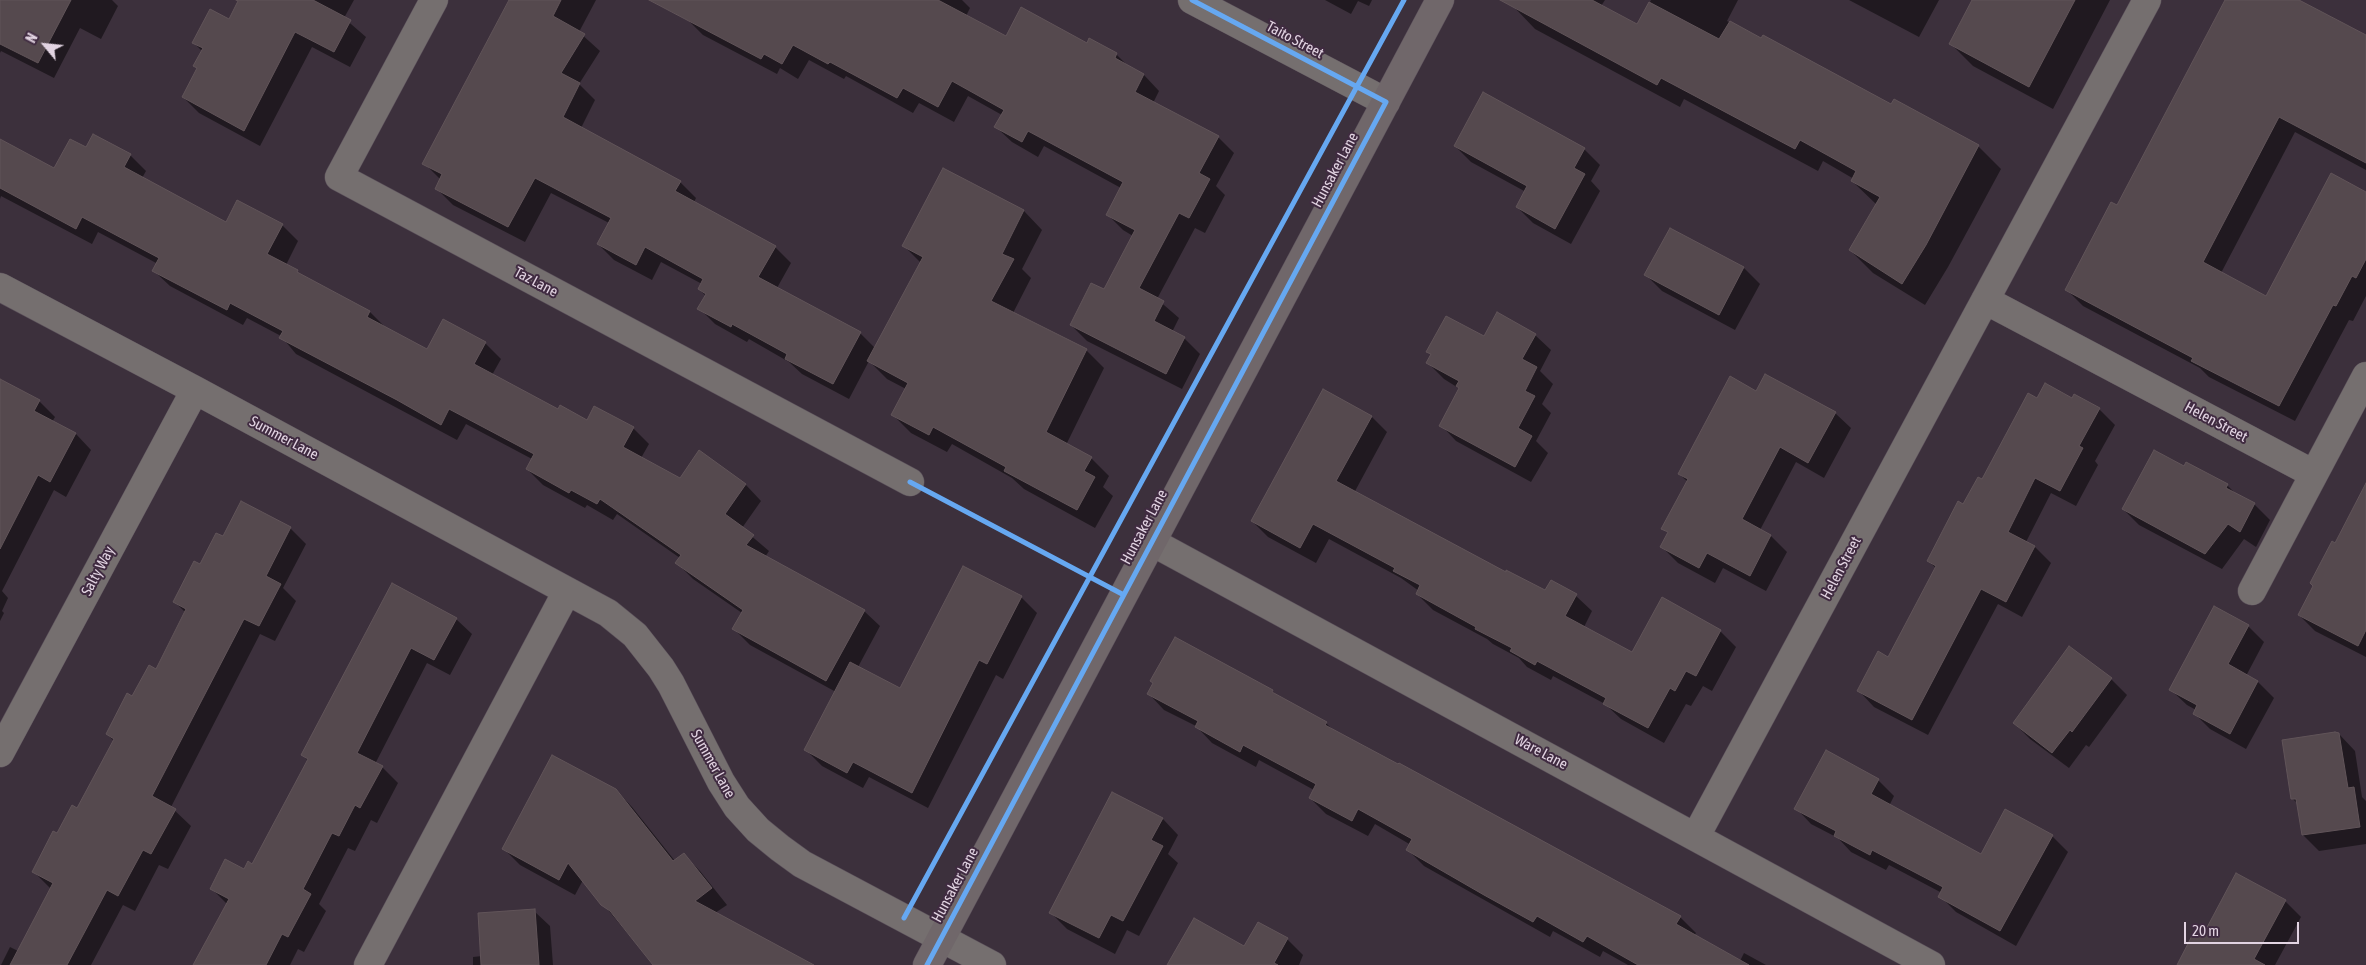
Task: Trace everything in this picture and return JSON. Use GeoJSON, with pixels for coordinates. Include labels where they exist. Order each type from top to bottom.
{"type":"FeatureCollection","features":[{"type":"Feature","properties":{"kind":"street","name":"Taz Lane"},"geometry":{"type":"LineString","coordinates":[[434,0],[339,177],[910,482]]}},
{"type":"Feature","properties":{"kind":"street","name":"Taito Street"},"geometry":{"type":"LineString","coordinates":[[1192,0],[1386,102]]}},
{"type":"Feature","properties":{"kind":"street","name":"Hunsaker Lane"},"geometry":{"type":"LineString","coordinates":[[927,965],[1150,541],[1440,0]]}},
{"type":"Feature","properties":{"kind":"street","name":"Helen Street"},"geometry":{"type":"LineString","coordinates":[[1696,836],[2147,0]]}},
{"type":"Feature","properties":{"kind":"street","name":"Summer Lane"},"geometry":{"type":"LineString","coordinates":[[0,287],[195,390],[614,618],[635,635],[671,684],[721,782],[737,807],[758,830],[802,864],[992,965]]}},
{"type":"Feature","properties":{"kind":"street","name":"Helen Street"},"geometry":{"type":"LineString","coordinates":[[1985,300],[2314,474]]}},
{"type":"Feature","properties":{"kind":"street"},"geometry":{"type":"LineString","coordinates":[[2252,591],[2366,376]]}},
{"type":"Feature","properties":{"kind":"street","name":"Salty Way"},"geometry":{"type":"LineString","coordinates":[[0,753],[195,390]]}},
{"type":"Feature","properties":{"kind":"street","name":"Ware Lane"},"geometry":{"type":"LineString","coordinates":[[1150,541],[1931,965]]}},
{"type":"Feature","properties":{"kind":"street"},"geometry":{"type":"LineString","coordinates":[[368,965],[567,591]]}},
{"type":"Feature","properties":{"kind":"building"},"geometry":{"type":"Polygon","coordinates":[[[0,0],[71,0],[38,63],[0,44],[0,0]]]}},
{"type":"Feature","properties":{"kind":"building"},"geometry":{"type":"Polygon","coordinates":[[[236,0],[313,0],[351,20],[334,52],[295,32],[244,131],[182,97],[197,68],[193,66],[203,48],[192,43],[210,9],[229,19],[238,1],[236,0]]]}},
{"type":"Feature","properties":{"kind":"building"},"geometry":{"type":"Polygon","coordinates":[[[509,0],[561,0],[553,16],[585,34],[561,73],[580,83],[563,117],[681,181],[675,191],[776,246],[758,277],[861,332],[833,384],[785,359],[787,354],[732,324],[731,327],[697,309],[706,294],[698,289],[703,279],[645,247],[636,265],[597,244],[611,218],[535,178],[508,227],[435,189],[442,174],[422,164],[509,0]]]}},
{"type":"Feature","properties":{"kind":"building"},"geometry":{"type":"Polygon","coordinates":[[[649,0],[938,0],[1006,36],[1021,7],[1087,43],[1089,38],[1117,53],[1115,58],[1144,74],[1135,92],[1219,136],[1199,173],[1210,179],[1189,218],[1179,213],[1139,288],[1164,301],[1154,321],[1185,337],[1166,374],[1070,325],[1091,283],[1104,289],[1135,230],[1106,215],[1123,182],[1028,131],[1022,142],[994,127],[1004,110],[952,81],[938,107],[903,88],[897,98],[830,62],[828,64],[793,45],[782,64],[764,54],[761,59],[649,0]]]}},
{"type":"Feature","properties":{"kind":"building"},"geometry":{"type":"Polygon","coordinates":[[[1500,0],[1592,0],[1637,24],[1649,2],[1719,39],[1730,21],[1761,38],[1763,35],[1891,104],[1894,99],[1979,145],[1926,245],[1902,284],[1849,250],[1880,197],[1851,181],[1856,171],[1800,140],[1795,149],[1661,78],[1657,85],[1500,0]]]}},
{"type":"Feature","properties":{"kind":"building"},"geometry":{"type":"Polygon","coordinates":[[[1972,0],[2075,0],[2029,87],[1949,44],[1972,0]]]}},
{"type":"Feature","properties":{"kind":"building"},"geometry":{"type":"Polygon","coordinates":[[[2225,0],[2299,0],[2366,35],[2366,163],[2279,117],[2203,262],[2266,296],[2331,173],[2366,192],[2366,259],[2356,278],[2352,276],[2336,306],[2333,305],[2279,406],[2191,361],[2193,358],[2065,290],[2111,202],[2117,205],[2225,0]]]}},
{"type":"Feature","properties":{"kind":"building"},"geometry":{"type":"Polygon","coordinates":[[[1483,92],[1585,148],[1574,168],[1585,174],[1555,229],[1516,207],[1527,186],[1454,146],[1483,92]]]}},
{"type":"Feature","properties":{"kind":"building"},"geometry":{"type":"Polygon","coordinates":[[[93,134],[131,154],[124,167],[226,222],[237,200],[283,224],[267,254],[370,311],[367,317],[427,349],[443,319],[486,342],[474,364],[558,409],[560,405],[587,420],[594,406],[634,427],[623,447],[680,478],[699,450],[746,484],[725,514],[754,535],[746,545],[865,610],[826,681],[732,629],[743,610],[675,563],[681,555],[600,499],[597,504],[571,490],[569,493],[526,469],[534,454],[449,409],[441,425],[279,338],[283,331],[230,303],[227,310],[152,271],[159,258],[82,217],[76,229],[0,188],[0,139],[54,168],[70,139],[86,147],[93,134]]]}},
{"type":"Feature","properties":{"kind":"building"},"geometry":{"type":"Polygon","coordinates":[[[943,168],[1024,210],[1002,254],[1014,259],[991,301],[1087,349],[1046,432],[1092,457],[1084,471],[1095,477],[1077,510],[1004,471],[1006,467],[933,427],[929,435],[891,415],[908,383],[867,361],[923,257],[902,246],[943,168]]]}},
{"type":"Feature","properties":{"kind":"building"},"geometry":{"type":"Polygon","coordinates":[[[1670,228],[1744,267],[1719,315],[1644,275],[1670,228]]]}},
{"type":"Feature","properties":{"kind":"building"},"geometry":{"type":"Polygon","coordinates":[[[1497,312],[1536,334],[1522,359],[1537,367],[1525,391],[1535,396],[1518,428],[1532,436],[1515,467],[1439,426],[1459,388],[1456,386],[1459,381],[1426,363],[1431,354],[1426,352],[1446,316],[1484,336],[1497,312]]]}},
{"type":"Feature","properties":{"kind":"building"},"geometry":{"type":"Polygon","coordinates":[[[1765,374],[1836,412],[1808,463],[1780,447],[1742,519],[1771,535],[1750,576],[1707,553],[1699,568],[1660,547],[1668,532],[1661,529],[1688,479],[1678,474],[1730,376],[1756,391],[1765,374]]]}},
{"type":"Feature","properties":{"kind":"building"},"geometry":{"type":"Polygon","coordinates":[[[0,379],[40,400],[34,411],[76,433],[50,482],[38,475],[0,549],[0,379]]]}},
{"type":"Feature","properties":{"kind":"building"},"geometry":{"type":"Polygon","coordinates":[[[2045,383],[2072,398],[2074,394],[2100,408],[2079,446],[2083,448],[2060,491],[2035,478],[2008,532],[2035,546],[2006,602],[1981,589],[1912,720],[1857,691],[1878,651],[1888,657],[1936,566],[1927,561],[1958,501],[1963,504],[1978,477],[1982,479],[2028,393],[2037,398],[2045,383]]]}},
{"type":"Feature","properties":{"kind":"building"},"geometry":{"type":"Polygon","coordinates":[[[1323,389],[1372,416],[1336,481],[1506,572],[1506,570],[1545,590],[1551,580],[1577,594],[1565,616],[1632,652],[1662,597],[1721,630],[1696,676],[1686,671],[1675,691],[1670,688],[1648,728],[1603,704],[1606,698],[1537,661],[1535,665],[1510,651],[1512,648],[1475,629],[1476,627],[1416,594],[1420,585],[1393,571],[1395,568],[1313,524],[1300,548],[1251,521],[1323,389]]]}},
{"type":"Feature","properties":{"kind":"building"},"geometry":{"type":"Polygon","coordinates":[[[2154,450],[2184,466],[2186,462],[2228,484],[2226,488],[2255,503],[2240,532],[2228,524],[2205,554],[2122,509],[2154,450]]]}},
{"type":"Feature","properties":{"kind":"building"},"geometry":{"type":"Polygon","coordinates":[[[2366,483],[2366,630],[2358,646],[2298,615],[2313,586],[2310,583],[2332,541],[2335,543],[2366,483]]]}},
{"type":"Feature","properties":{"kind":"building"},"geometry":{"type":"Polygon","coordinates":[[[241,501],[291,527],[266,576],[281,584],[259,626],[244,619],[152,796],[176,809],[151,854],[143,850],[118,896],[107,890],[67,965],[10,965],[53,883],[32,872],[53,831],[57,833],[72,805],[77,808],[114,739],[106,734],[127,693],[132,696],[149,665],[156,669],[186,609],[173,602],[194,561],[200,564],[216,533],[223,536],[241,501]]]}},
{"type":"Feature","properties":{"kind":"building"},"geometry":{"type":"Polygon","coordinates":[[[963,566],[1022,596],[987,664],[979,660],[912,793],[853,762],[847,773],[804,750],[850,662],[900,688],[963,566]]]}},
{"type":"Feature","properties":{"kind":"building"},"geometry":{"type":"Polygon","coordinates":[[[392,583],[457,618],[434,660],[411,648],[357,753],[383,766],[360,808],[355,805],[339,836],[332,833],[303,889],[311,894],[288,937],[282,934],[266,965],[193,965],[229,899],[210,889],[225,859],[244,869],[248,861],[252,864],[308,759],[301,755],[392,583]]]}},
{"type":"Feature","properties":{"kind":"building"},"geometry":{"type":"Polygon","coordinates":[[[2214,606],[2249,625],[2228,664],[2258,681],[2230,734],[2193,714],[2197,705],[2169,690],[2214,606]]]}},
{"type":"Feature","properties":{"kind":"building"},"geometry":{"type":"Polygon","coordinates":[[[1175,637],[1273,690],[1272,692],[1327,722],[1325,725],[1681,916],[1676,924],[1749,965],[1638,965],[1587,936],[1583,942],[1537,916],[1533,922],[1484,895],[1406,850],[1412,839],[1358,809],[1352,821],[1309,798],[1316,784],[1243,745],[1240,752],[1195,727],[1198,721],[1147,694],[1153,683],[1150,681],[1175,637]]]}},
{"type":"Feature","properties":{"kind":"building"},"geometry":{"type":"Polygon","coordinates":[[[2069,646],[2112,678],[2072,732],[2070,730],[2052,753],[2013,723],[2069,646]]]}},
{"type":"Feature","properties":{"kind":"building"},"geometry":{"type":"Polygon","coordinates":[[[2339,733],[2348,788],[2354,787],[2360,827],[2302,835],[2296,799],[2291,799],[2282,740],[2339,733]]]}},
{"type":"Feature","properties":{"kind":"building"},"geometry":{"type":"Polygon","coordinates":[[[1826,750],[1879,779],[1871,794],[1981,854],[2005,809],[2053,835],[2000,931],[1938,897],[1943,887],[1872,850],[1870,855],[1834,836],[1836,831],[1794,809],[1826,750]]]}},
{"type":"Feature","properties":{"kind":"building"},"geometry":{"type":"Polygon","coordinates":[[[552,755],[616,789],[673,861],[684,853],[712,888],[695,901],[814,965],[653,965],[610,911],[601,905],[568,863],[559,880],[502,849],[552,755]]]}},
{"type":"Feature","properties":{"kind":"building"},"geometry":{"type":"Polygon","coordinates":[[[1112,792],[1163,818],[1151,840],[1163,846],[1123,921],[1111,915],[1099,938],[1049,913],[1112,792]]]}},
{"type":"Feature","properties":{"kind":"building"},"geometry":{"type":"Polygon","coordinates":[[[2236,873],[2286,900],[2254,959],[2265,965],[2177,965],[2196,928],[2204,933],[2236,873]]]}},
{"type":"Feature","properties":{"kind":"building"},"geometry":{"type":"Polygon","coordinates":[[[535,909],[539,965],[481,965],[478,913],[535,909]]]}},
{"type":"Feature","properties":{"kind":"building"},"geometry":{"type":"Polygon","coordinates":[[[1194,918],[1244,946],[1258,922],[1288,938],[1274,963],[1278,965],[1167,965],[1194,918]]]}},
{"type":"Feature","properties":{"kind":"cycle path"},"geometry":{"type":"LineString","coordinates":[[927,965],[1386,102],[1192,0]]}},
{"type":"Feature","properties":{"kind":"cycle path"},"geometry":{"type":"LineString","coordinates":[[904,918],[1404,0]]}},
{"type":"Feature","properties":{"kind":"cycle path"},"geometry":{"type":"LineString","coordinates":[[910,482],[1122,594]]}}]}
